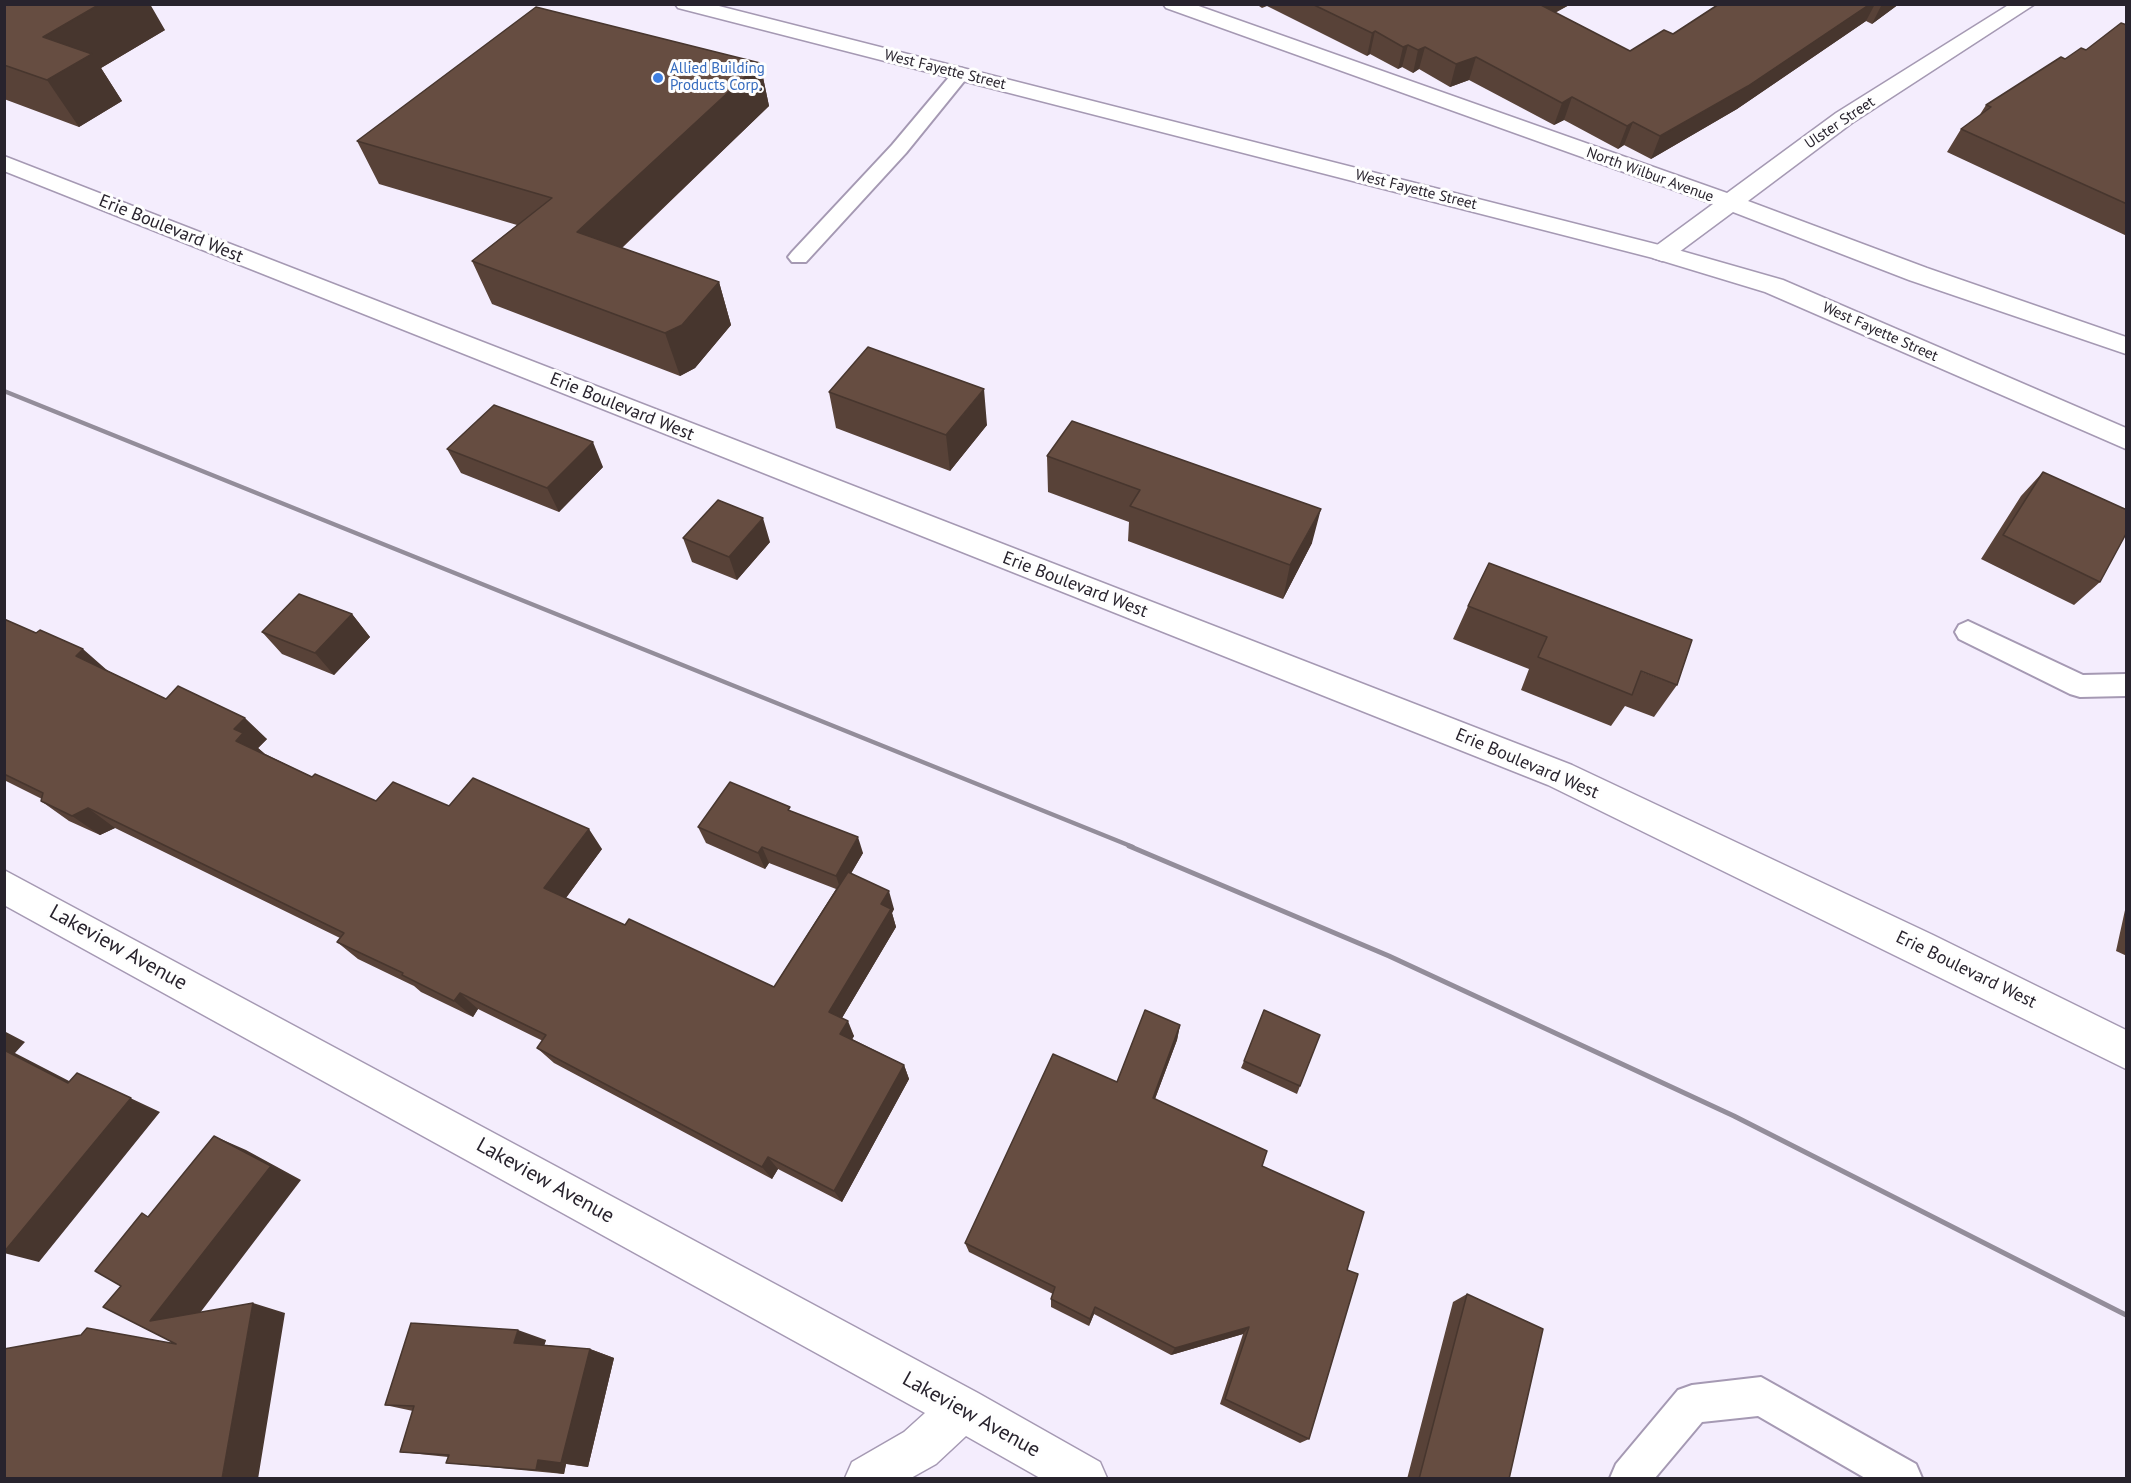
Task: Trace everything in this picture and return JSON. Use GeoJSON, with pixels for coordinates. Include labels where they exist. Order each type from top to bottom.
{"type":"FeatureCollection","features":[{"type":"Feature","properties":{"kind":"street","name":"West Fayette Street"},"geometry":{"type":"LineString","coordinates":[[685,4],[1662,253],[1774,286],[2127,440]]}},
{"type":"Feature","properties":{"kind":"street","name":"North Wilbur Avenue"},"geometry":{"type":"LineString","coordinates":[[1173,4],[1728,202],[1918,274],[2127,346]]}},
{"type":"Feature","properties":{"kind":"street","name":"Ulster Street"},"geometry":{"type":"LineString","coordinates":[[1662,253],[1844,118],[2025,4]]}},
{"type":"Feature","properties":{"kind":"street","name":"Erie Boulevard West"},"geometry":{"type":"LineString","coordinates":[[4,163],[1560,775],[1920,947],[2127,1050]]}},
{"type":"Feature","properties":{"kind":"street","name":"Lakeview Avenue"},"geometry":{"type":"LineString","coordinates":[[4,886],[962,1409],[1084,1479]]}},
{"type":"Feature","properties":{"kind":"street"},"geometry":{"type":"LineString","coordinates":[[868,1479],[920,1448],[962,1409]]}},
{"type":"Feature","properties":{"kind":"lane"},"geometry":{"type":"LineString","coordinates":[[799,257],[899,148],[961,74]]}},
{"type":"Feature","properties":{"kind":"lane"},"geometry":{"type":"LineString","coordinates":[[1968,632],[2080,686],[2127,685]]}},
{"type":"Feature","properties":{"kind":"lane"},"geometry":{"type":"LineString","coordinates":[[1630,1479],[1692,1404],[1761,1395],[1902,1479]]}},
{"type":"Feature","properties":{"kind":"building"},"geometry":{"type":"Polygon","coordinates":[[[4,4],[100,4],[43,37],[92,54],[47,80],[4,65],[4,4]]]}},
{"type":"Feature","properties":{"kind":"building"},"geometry":{"type":"Polygon","coordinates":[[[1312,4],[1539,4],[1630,51],[1664,30],[1673,34],[1719,4],[1870,4],[1748,86],[1660,136],[1633,122],[1627,126],[1572,97],[1562,103],[1476,57],[1456,64],[1425,47],[1418,50],[1408,45],[1403,47],[1375,31],[1372,33],[1312,4]]]}},
{"type":"Feature","properties":{"kind":"building"},"geometry":{"type":"Polygon","coordinates":[[[536,7],[760,63],[577,232],[719,282],[682,325],[665,333],[472,261],[552,198],[357,141],[536,7]]]}},
{"type":"Feature","properties":{"kind":"building"},"geometry":{"type":"Polygon","coordinates":[[[2121,23],[2127,25],[2127,204],[1961,129],[1991,107],[1986,105],[2061,57],[2065,59],[2081,48],[2086,50],[2121,23]]]}},
{"type":"Feature","properties":{"kind":"building"},"geometry":{"type":"Polygon","coordinates":[[[868,347],[984,389],[946,435],[829,392],[868,347]]]}},
{"type":"Feature","properties":{"kind":"building"},"geometry":{"type":"Polygon","coordinates":[[[494,405],[593,442],[547,488],[447,449],[494,405]]]}},
{"type":"Feature","properties":{"kind":"building"},"geometry":{"type":"Polygon","coordinates":[[[1072,421],[1321,509],[1290,565],[1130,506],[1140,490],[1047,456],[1072,421]]]}},
{"type":"Feature","properties":{"kind":"building"},"geometry":{"type":"Polygon","coordinates":[[[2043,472],[2127,510],[2127,532],[2100,582],[2003,535],[2043,472]]]}},
{"type":"Feature","properties":{"kind":"building"},"geometry":{"type":"Polygon","coordinates":[[[718,500],[763,518],[729,557],[683,538],[718,500]]]}},
{"type":"Feature","properties":{"kind":"building"},"geometry":{"type":"Polygon","coordinates":[[[1489,563],[1692,640],[1677,685],[1641,671],[1632,695],[1538,657],[1547,637],[1468,606],[1489,563]]]}},
{"type":"Feature","properties":{"kind":"building"},"geometry":{"type":"Polygon","coordinates":[[[299,594],[352,614],[315,653],[262,632],[299,594]]]}},
{"type":"Feature","properties":{"kind":"building"},"geometry":{"type":"Polygon","coordinates":[[[4,619],[36,633],[40,630],[83,649],[76,656],[166,699],[178,686],[245,718],[234,729],[243,733],[236,741],[312,777],[315,774],[376,801],[393,782],[449,806],[473,778],[589,829],[544,888],[625,925],[629,919],[774,987],[848,872],[889,891],[881,904],[891,909],[829,1012],[848,1021],[840,1034],[904,1065],[834,1191],[768,1157],[762,1167],[537,1048],[546,1035],[460,993],[454,1001],[402,975],[403,973],[337,942],[344,933],[88,808],[72,816],[41,801],[43,793],[4,774],[4,619]]]}},
{"type":"Feature","properties":{"kind":"building"},"geometry":{"type":"Polygon","coordinates":[[[730,782],[790,807],[788,810],[858,837],[836,876],[762,847],[758,853],[698,827],[730,782]]]}},
{"type":"Feature","properties":{"kind":"building"},"geometry":{"type":"Polygon","coordinates":[[[1145,1010],[1180,1025],[1153,1098],[1267,1151],[1262,1166],[1364,1212],[1347,1270],[1358,1274],[1309,1439],[1225,1399],[1249,1327],[1175,1348],[1095,1307],[1090,1319],[1051,1299],[1055,1287],[965,1243],[1053,1054],[1117,1082],[1145,1010]]]}},
{"type":"Feature","properties":{"kind":"building"},"geometry":{"type":"Polygon","coordinates":[[[1264,1010],[1320,1035],[1300,1086],[1244,1061],[1264,1010]]]}},
{"type":"Feature","properties":{"kind":"building"},"geometry":{"type":"Polygon","coordinates":[[[4,1050],[68,1083],[77,1073],[131,1098],[4,1252],[4,1050]]]}},
{"type":"Feature","properties":{"kind":"building"},"geometry":{"type":"Polygon","coordinates":[[[214,1136],[271,1166],[150,1321],[253,1303],[222,1479],[4,1479],[4,1349],[81,1335],[87,1328],[176,1344],[103,1307],[121,1286],[95,1271],[142,1213],[148,1217],[214,1136]]]}},
{"type":"Feature","properties":{"kind":"building"},"geometry":{"type":"Polygon","coordinates":[[[1467,1294],[1543,1329],[1509,1479],[1419,1479],[1467,1294]]]}},
{"type":"Feature","properties":{"kind":"building"},"geometry":{"type":"Polygon","coordinates":[[[411,1323],[518,1330],[514,1343],[590,1349],[561,1463],[538,1460],[536,1470],[446,1463],[449,1455],[400,1452],[414,1406],[385,1405],[411,1323]]]}},
{"type":"Feature","properties":{"kind":"railway"},"geometry":{"type":"LineString","coordinates":[[4,391],[1133,847]]}},
{"type":"Feature","properties":{"kind":"railway"},"geometry":{"type":"LineString","coordinates":[[1129,846],[1389,956],[1734,1116],[2126,1315]]}},
{"type":"Feature","properties":{"kind":"place","name":"Allied Building Products Corp."},"geometry":{"type":"Point","coordinates":[658,78]}}]}
